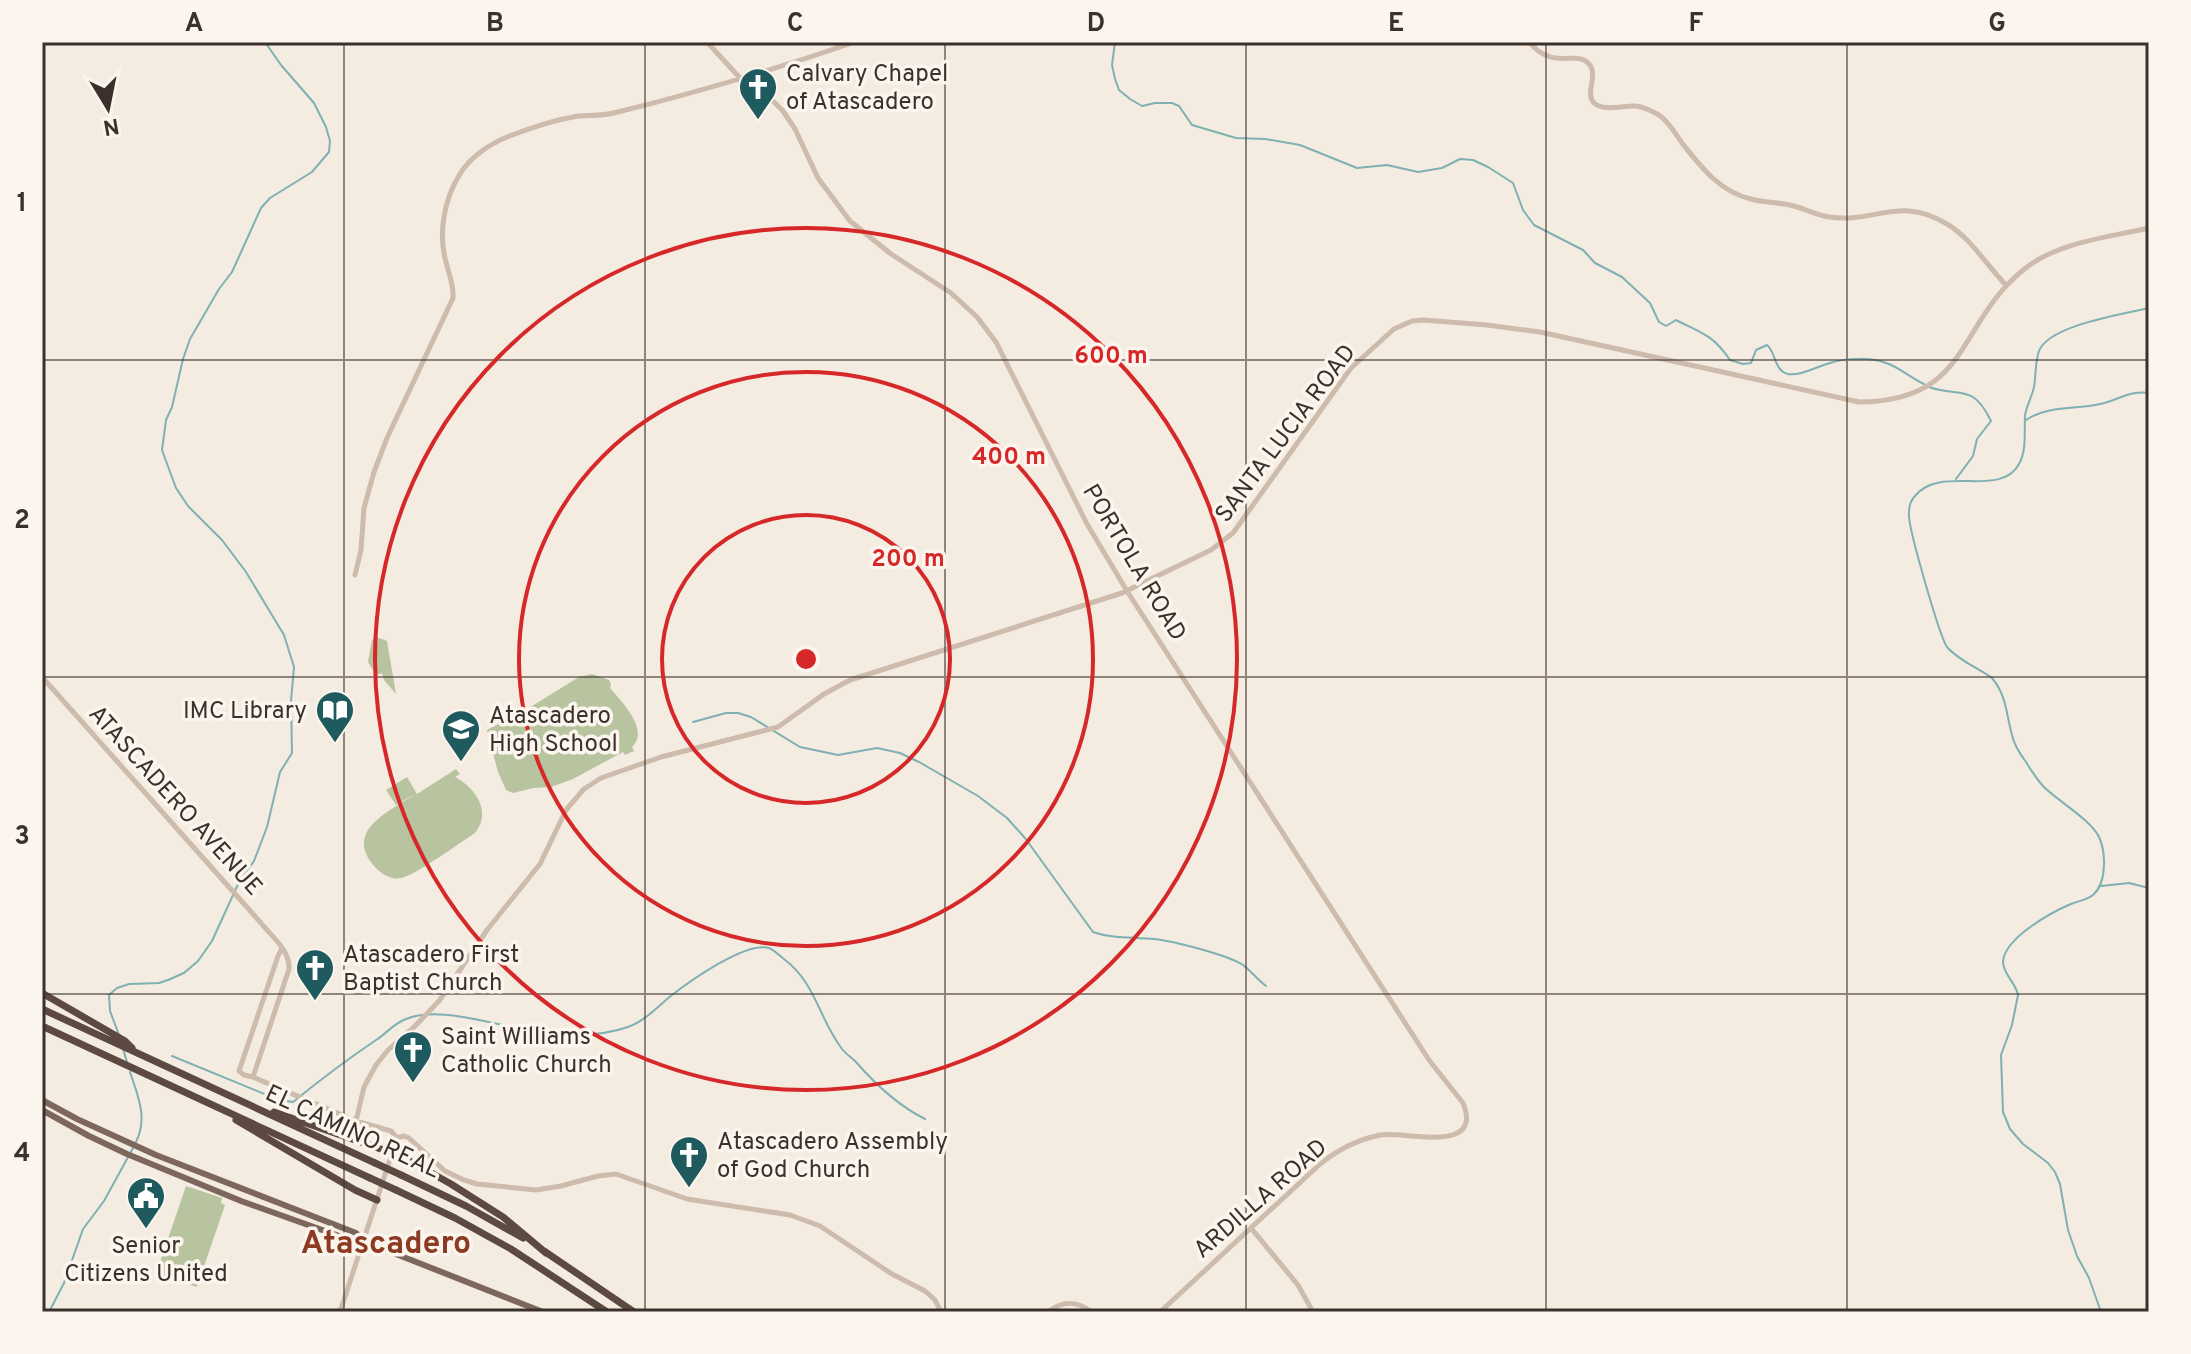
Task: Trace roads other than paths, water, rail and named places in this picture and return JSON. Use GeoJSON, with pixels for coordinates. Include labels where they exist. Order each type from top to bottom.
{"type":"FeatureCollection","features":[{"type":"Feature","properties":{"kind":"highway"},"geometry":{"type":"LineString","coordinates":[[42,993],[121,1042]]}},
{"type":"Feature","properties":{"kind":"highway","name":"EL CAMINO REAL"},"geometry":{"type":"LineString","coordinates":[[42,1009],[121,1042],[135,1052],[466,1206],[546,1253],[634,1312]]}},
{"type":"Feature","properties":{"kind":"highway","name":"EL CAMINO REAL"},"geometry":{"type":"LineString","coordinates":[[42,1026],[455,1218],[511,1249],[607,1312]]}},
{"type":"Feature","properties":{"kind":"highway"},"geometry":{"type":"LineString","coordinates":[[203,1100],[377,1200]]}},
{"type":"Feature","properties":{"kind":"highway"},"geometry":{"type":"LineString","coordinates":[[253,1107],[296,1118],[393,1152],[503,1217],[546,1253]]}},
{"type":"Feature","properties":{"kind":"main road"},"geometry":{"type":"LineString","coordinates":[[42,1100],[156,1155],[356,1233],[363,1241],[543,1312]]}},
{"type":"Feature","properties":{"kind":"main road"},"geometry":{"type":"LineString","coordinates":[[42,1110],[130,1155],[251,1205],[357,1242],[363,1241]]}},
{"type":"Feature","properties":{"kind":"street","name":"PORTOLA ROAD"},"geometry":{"type":"LineString","coordinates":[[707,42],[740,78],[767,95],[783,111],[828,193],[850,221],[891,254],[951,293],[977,317],[996,342],[1087,524],[1127,591],[1429,1060],[1463,1103],[1467,1116],[1463,1128],[1457,1134],[1443,1138]]}},
{"type":"Feature","properties":{"kind":"street"},"geometry":{"type":"LineString","coordinates":[[355,575],[361,550],[364,508],[374,472],[453,298],[453,284],[445,260],[443,224],[449,197],[461,172],[483,151],[519,132],[578,116],[610,114],[855,42]]}},
{"type":"Feature","properties":{"kind":"street"},"geometry":{"type":"LineString","coordinates":[[1529,42],[1537,52],[1548,57],[1588,62],[1593,70],[1590,96],[1595,103],[1603,107],[1636,106],[1660,116],[1719,185],[1750,199],[1794,206],[1829,217],[1855,217],[1901,210],[1929,214],[1961,235],[2006,285]]}},
{"type":"Feature","properties":{"kind":"street","name":"SANTA LUCIA ROAD"},"geometry":{"type":"LineString","coordinates":[[356,1121],[364,1087],[376,1065],[439,1001],[487,930],[540,864],[570,805],[589,785],[661,757],[778,727],[824,694],[850,680],[1091,604],[1127,591],[1211,550],[1233,533],[1351,368],[1394,329],[1423,320],[1540,332],[1835,398],[1879,402],[1910,395],[1926,388],[1942,375],[1956,361],[2006,285],[2033,263],[2055,252],[2149,228]]}},
{"type":"Feature","properties":{"kind":"street","name":"ATASCADERO AVENUE"},"geometry":{"type":"LineString","coordinates":[[42,677],[282,948]]}},
{"type":"Feature","properties":{"kind":"street"},"geometry":{"type":"LineString","coordinates":[[253,1077],[289,969],[290,959],[282,948],[239,1071],[244,1075],[356,1121],[391,1131],[397,1138]]}},
{"type":"Feature","properties":{"kind":"street","name":"ARDILLA ROAD"},"geometry":{"type":"LineString","coordinates":[[1160,1312],[1327,1158],[1346,1146],[1387,1134],[1443,1138]]}},
{"type":"Feature","properties":{"kind":"street"},"geometry":{"type":"LineString","coordinates":[[397,1138],[404,1136],[414,1142],[451,1175],[484,1185],[546,1189],[616,1174],[687,1199],[806,1220],[925,1291],[935,1300],[941,1312]]}},
{"type":"Feature","properties":{"kind":"street"},"geometry":{"type":"LineString","coordinates":[[340,1312],[397,1138]]}},
{"type":"Feature","properties":{"kind":"street"},"geometry":{"type":"LineString","coordinates":[[1251,1228],[1298,1285],[1313,1312]]}},
{"type":"Feature","properties":{"kind":"street"},"geometry":{"type":"LineString","coordinates":[[1048,1312],[1055,1306],[1069,1302],[1092,1312]]}},
{"type":"Feature","properties":{"kind":"waterway"},"geometry":{"type":"LineString","coordinates":[[119,1035],[110,1011],[109,995],[129,984],[159,983],[184,973],[198,961],[212,941],[239,882],[254,861],[267,827],[280,772],[292,753],[294,667],[284,635],[246,572],[176,488],[162,450],[166,420],[190,339],[232,272],[261,208],[270,198],[312,172],[329,152],[326,127],[314,103],[265,42]]}},
{"type":"Feature","properties":{"kind":"waterway"},"geometry":{"type":"LineString","coordinates":[[1115,42],[1112,65],[1119,90],[1142,106],[1155,103],[1179,106],[1192,125],[1236,138],[1300,145],[1357,168],[1387,165],[1418,172],[1442,168],[1460,159],[1473,160],[1488,167],[1513,183],[1523,210],[1534,225],[1583,250],[1595,263],[1622,277],[1650,303],[1659,322],[1666,326],[1676,320],[1700,332],[1718,345],[1730,360],[1751,363],[1756,350],[1767,345],[1780,369],[1788,374],[1836,361],[1865,359],[1891,365],[1924,384]]}},
{"type":"Feature","properties":{"kind":"waterway"},"geometry":{"type":"LineString","coordinates":[[2101,1312],[2068,1230],[2055,1172],[2023,1144],[2010,1129],[2003,1112],[2001,1055],[2012,1025],[2018,995],[2004,966],[2005,953],[2020,935],[2041,920],[2088,898],[2098,890],[2103,875],[2101,843],[2089,824],[2041,784],[2022,756],[2013,739],[2003,698],[1992,678],[1947,647],[1918,558],[1909,511],[1914,498],[1926,487],[1940,482],[1998,479],[2010,474],[2019,464],[2038,355],[2046,342],[2057,334],[2088,322],[2149,308]]}},
{"type":"Feature","properties":{"kind":"waterway"},"geometry":{"type":"LineString","coordinates":[[1929,387],[1971,396],[1991,421],[1977,439],[1973,456],[1956,479]]}},
{"type":"Feature","properties":{"kind":"waterway"},"geometry":{"type":"LineString","coordinates":[[2026,420],[2052,410],[2091,406],[2130,394],[2149,393]]}},
{"type":"Feature","properties":{"kind":"waterway"},"geometry":{"type":"LineString","coordinates":[[693,722],[738,713],[751,717],[800,747],[838,755],[877,748],[900,753],[978,796],[1007,818],[1093,932],[1163,940],[1213,953],[1243,965],[1266,986]]}},
{"type":"Feature","properties":{"kind":"waterway"},"geometry":{"type":"LineString","coordinates":[[2101,886],[2129,883],[2149,888]]}},
{"type":"Feature","properties":{"kind":"waterway"},"geometry":{"type":"LineString","coordinates":[[172,1056],[279,1100],[293,1102],[394,1026],[415,1016],[465,1017],[556,1034],[610,1032],[640,1021],[705,972],[733,956],[759,947],[769,948],[795,969],[810,990],[834,1038],[871,1079],[925,1119]]}},
{"type":"Feature","properties":{"kind":"waterway"},"geometry":{"type":"LineString","coordinates":[[123,1049],[127,1062]]}},
{"type":"Feature","properties":{"kind":"waterway"},"geometry":{"type":"LineString","coordinates":[[130,1072],[139,1098],[141,1116],[136,1142]]}},
{"type":"Feature","properties":{"kind":"waterway"},"geometry":{"type":"LineString","coordinates":[[49,1312],[64,1283],[83,1229],[104,1201],[133,1148]]}},
{"type":"Feature","properties":{"kind":"place","name":"Calvary Chapel of Atascadero"},"geometry":{"type":"Point","coordinates":[758,121]}},
{"type":"Feature","properties":{"kind":"place","name":"IMC Library"},"geometry":{"type":"Point","coordinates":[335,744]}},
{"type":"Feature","properties":{"kind":"place","name":"Atascadero High School"},"geometry":{"type":"Point","coordinates":[461,763]}},
{"type":"Feature","properties":{"kind":"place","name":"Atascadero First Baptist Church"},"geometry":{"type":"Point","coordinates":[315,1002]}},
{"type":"Feature","properties":{"kind":"place","name":"Saint Williams Catholic Church"},"geometry":{"type":"Point","coordinates":[413,1084]}},
{"type":"Feature","properties":{"kind":"place","name":"Atascadero Assembly of God Church"},"geometry":{"type":"Point","coordinates":[689,1189]}},
{"type":"Feature","properties":{"kind":"place","name":"Senior Citizens United"},"geometry":{"type":"Point","coordinates":[146,1230]}},
{"type":"Feature","properties":{"kind":"district","name":"Atascadero"},"geometry":{"type":"Point","coordinates":[386,1242]}}]}
